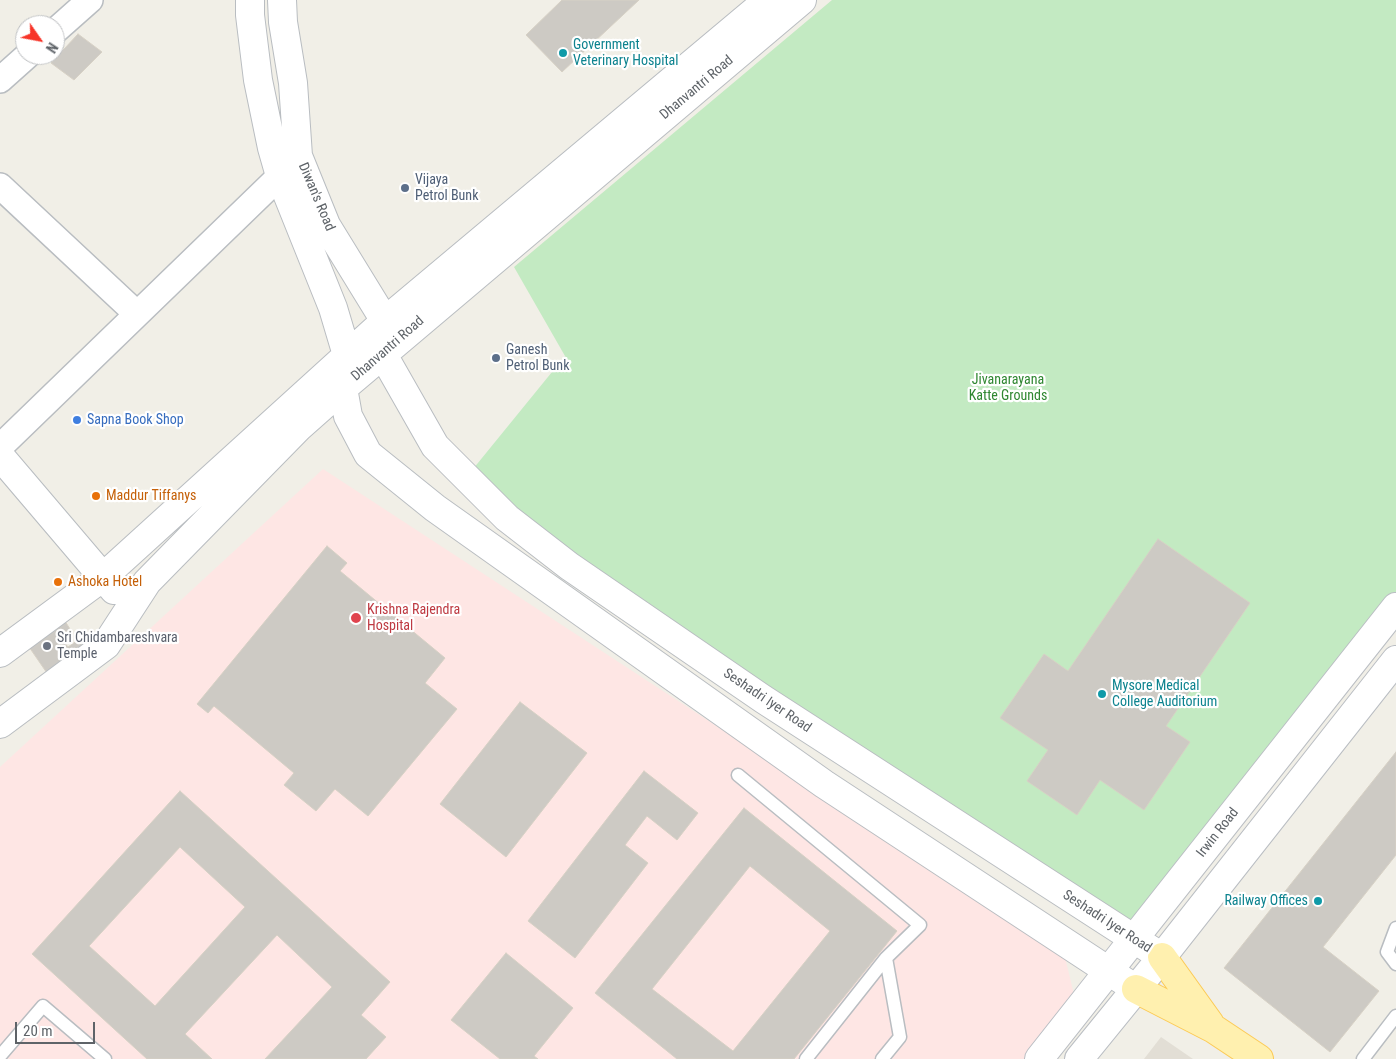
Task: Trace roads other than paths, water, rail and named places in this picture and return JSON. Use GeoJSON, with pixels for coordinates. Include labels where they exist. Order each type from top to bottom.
{"type":"FeatureCollection","features":[{"type":"Feature","properties":{"kind":"main road","name":"Seshadri Iyer Road"},"geometry":{"type":"LineString","coordinates":[[1162,957],[1214,1029]]}},
{"type":"Feature","properties":{"kind":"main road","name":"Seshadri Iyer Road"},"geometry":{"type":"LineString","coordinates":[[1136,989],[1214,1029],[1259,1059]]}},
{"type":"Feature","properties":{"kind":"street"},"geometry":{"type":"LineString","coordinates":[[65,22],[90,0]]}},
{"type":"Feature","properties":{"kind":"street"},"geometry":{"type":"LineString","coordinates":[[250,0],[258,80],[280,176],[333,308],[347,355],[342,388],[348,416],[368,454],[435,508],[824,784],[1136,989]]}},
{"type":"Feature","properties":{"kind":"street","name":"Diwan's Road"},"geometry":{"type":"LineString","coordinates":[[282,0],[283,22],[293,83],[298,156],[326,225],[385,321]]}},
{"type":"Feature","properties":{"kind":"street","name":"Dhanvantri Road"},"geometry":{"type":"LineString","coordinates":[[0,653],[102,577],[385,321],[768,0]]}},
{"type":"Feature","properties":{"kind":"street","name":"Dhanvantri Road"},"geometry":{"type":"LineString","coordinates":[[0,724],[106,645],[147,582],[299,427],[342,388],[802,0]]}},
{"type":"Feature","properties":{"kind":"street"},"geometry":{"type":"LineString","coordinates":[[0,80],[17,65]]}},
{"type":"Feature","properties":{"kind":"street"},"geometry":{"type":"LineString","coordinates":[[0,447],[280,176]]}},
{"type":"Feature","properties":{"kind":"street"},"geometry":{"type":"LineString","coordinates":[[0,186],[137,314]]}},
{"type":"Feature","properties":{"kind":"street"},"geometry":{"type":"LineString","coordinates":[[382,353],[385,321]]}},
{"type":"Feature","properties":{"kind":"street","name":"Seshadri Iyer Road"},"geometry":{"type":"LineString","coordinates":[[382,353],[435,446],[515,524],[569,566],[764,699],[1162,957]]}},
{"type":"Feature","properties":{"kind":"street"},"geometry":{"type":"LineString","coordinates":[[0,456],[130,608]]}},
{"type":"Feature","properties":{"kind":"street","name":"Irwin Road"},"geometry":{"type":"LineString","coordinates":[[1040,1059],[1396,607]]}},
{"type":"Feature","properties":{"kind":"street"},"geometry":{"type":"LineString","coordinates":[[1079,1059],[1162,957],[1396,660]]}},
{"type":"Feature","properties":{"kind":"lane"},"geometry":{"type":"LineString","coordinates":[[738,775],[920,925],[886,958],[806,1059]]}},
{"type":"Feature","properties":{"kind":"lane"},"geometry":{"type":"LineString","coordinates":[[1396,928],[1387,952],[1396,964]]}},
{"type":"Feature","properties":{"kind":"lane"},"geometry":{"type":"LineString","coordinates":[[882,1059],[900,1037],[886,958]]}},
{"type":"Feature","properties":{"kind":"lane"},"geometry":{"type":"LineString","coordinates":[[0,1056],[43,1006],[105,1059]]}},
{"type":"Feature","properties":{"kind":"lane"},"geometry":{"type":"LineString","coordinates":[[1364,1059],[1396,1016]]}},
{"type":"Feature","properties":{"kind":"place","name":"Government Veterinary Hospital"},"geometry":{"type":"Point","coordinates":[563,53]}},
{"type":"Feature","properties":{"kind":"place","name":"Vijaya Petrol Bunk"},"geometry":{"type":"Point","coordinates":[405,188]}},
{"type":"Feature","properties":{"kind":"place","name":"Ganesh Petrol Bunk"},"geometry":{"type":"Point","coordinates":[496,358]}},
{"type":"Feature","properties":{"kind":"place","name":"Sapna Book Shop"},"geometry":{"type":"Point","coordinates":[77,420]}},
{"type":"Feature","properties":{"kind":"place","name":"Maddur Tiffanys"},"geometry":{"type":"Point","coordinates":[96,496]}},
{"type":"Feature","properties":{"kind":"place","name":"Ashoka Hotel"},"geometry":{"type":"Point","coordinates":[58,582]}},
{"type":"Feature","properties":{"kind":"place","name":"Krishna Rajendra Hospital"},"geometry":{"type":"Point","coordinates":[356,618]}},
{"type":"Feature","properties":{"kind":"place","name":"Sri Chidambareshvara Temple"},"geometry":{"type":"Point","coordinates":[47,646]}},
{"type":"Feature","properties":{"kind":"place","name":"Mysore Medical College Auditorium"},"geometry":{"type":"Point","coordinates":[1102,694]}},
{"type":"Feature","properties":{"kind":"place","name":"Railway Offices"},"geometry":{"type":"Point","coordinates":[1318,901]}},
{"type":"Feature","properties":{"kind":"park label","name":"Jivanarayana Katte Grounds"},"geometry":{"type":"Point","coordinates":[1008,388]}}]}
